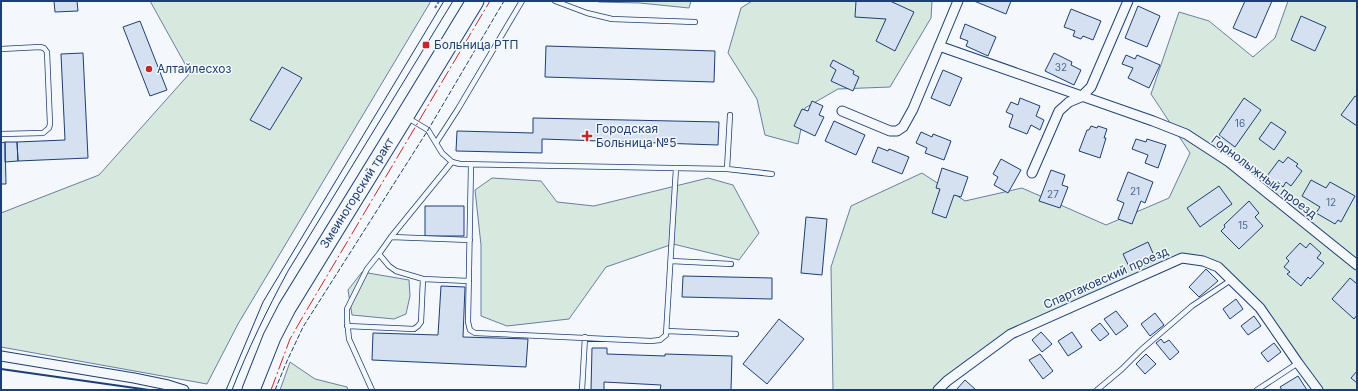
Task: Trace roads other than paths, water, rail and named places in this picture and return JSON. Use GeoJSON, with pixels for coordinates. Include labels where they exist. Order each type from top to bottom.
{"type":"FeatureCollection","features":[{"type":"Feature","properties":{"kind":"highway","name":"Змеиногорский тракт"},"geometry":{"type":"LineString","coordinates":[[251,390],[272,337],[287,308],[474,1]]}},
{"type":"Feature","properties":{"kind":"street"},"geometry":{"type":"LineString","coordinates":[[842,111],[890,132],[898,131],[903,128],[913,109],[958,1]]}},
{"type":"Feature","properties":{"kind":"street"},"geometry":{"type":"LineString","coordinates":[[1032,173],[1058,110],[1069,102],[1081,97],[1091,87],[1128,1]]}},
{"type":"Feature","properties":{"kind":"street","name":"Горнолыжный проезд"},"geometry":{"type":"LineString","coordinates":[[939,46],[1186,134],[1229,162],[1357,265]]}},
{"type":"Feature","properties":{"kind":"street","name":"Спартаковский проезд"},"geometry":{"type":"LineString","coordinates":[[938,390],[947,381],[1011,334],[1182,258],[1203,261],[1218,267],[1260,308],[1318,390]]}},
{"type":"Feature","properties":{"kind":"street"},"geometry":{"type":"LineString","coordinates":[[1,356],[134,378],[184,390]]}},
{"type":"Feature","properties":{"kind":"lane"},"geometry":{"type":"LineString","coordinates":[[436,143],[458,109],[522,1]]}},
{"type":"Feature","properties":{"kind":"lane"},"geometry":{"type":"LineString","coordinates":[[555,1],[588,14],[612,19],[695,22]]}},
{"type":"Feature","properties":{"kind":"lane"},"geometry":{"type":"LineString","coordinates":[[1,49],[40,47],[44,48],[48,52],[50,128],[43,133],[1,134]]}},
{"type":"Feature","properties":{"kind":"lane"},"geometry":{"type":"LineString","coordinates":[[727,169],[730,115]]}},
{"type":"Feature","properties":{"kind":"lane"},"geometry":{"type":"LineString","coordinates":[[405,116],[428,130],[442,153],[452,162],[460,164],[727,169],[772,174]]}},
{"type":"Feature","properties":{"kind":"lane"},"geometry":{"type":"LineString","coordinates":[[372,390],[349,339],[347,310],[367,269],[452,162]]}},
{"type":"Feature","properties":{"kind":"lane"},"geometry":{"type":"LineString","coordinates":[[471,165],[468,322],[470,330],[475,333],[652,341],[660,340],[666,335],[676,168]]}},
{"type":"Feature","properties":{"kind":"lane"},"geometry":{"type":"LineString","coordinates":[[391,237],[470,240]]}},
{"type":"Feature","properties":{"kind":"lane"},"geometry":{"type":"LineString","coordinates":[[379,254],[389,266],[396,271],[422,279],[469,281]]}},
{"type":"Feature","properties":{"kind":"lane"},"geometry":{"type":"LineString","coordinates":[[671,261],[731,264]]}},
{"type":"Feature","properties":{"kind":"lane"},"geometry":{"type":"LineString","coordinates":[[347,326],[414,329],[421,322],[422,279]]}},
{"type":"Feature","properties":{"kind":"lane"},"geometry":{"type":"LineString","coordinates":[[1097,390],[1192,306],[1231,280]]}},
{"type":"Feature","properties":{"kind":"lane"},"geometry":{"type":"LineString","coordinates":[[666,331],[736,334]]}},
{"type":"Feature","properties":{"kind":"lane"},"geometry":{"type":"LineString","coordinates":[[582,390],[584,337]]}},
{"type":"Feature","properties":{"kind":"lane"},"geometry":{"type":"LineString","coordinates":[[1257,390],[1298,363]]}},
{"type":"Feature","properties":{"kind":"tram line"},"geometry":{"type":"LineString","coordinates":[[226,390],[263,302],[444,1]]}},
{"type":"Feature","properties":{"kind":"tram line"},"geometry":{"type":"LineString","coordinates":[[232,390],[258,330],[288,271],[453,1]]}},
{"type":"Feature","properties":{"kind":"place","name":"Больница РТП"},"geometry":{"type":"Point","coordinates":[426,45]}},
{"type":"Feature","properties":{"kind":"place","name":"Алтайлесхоз"},"geometry":{"type":"Point","coordinates":[149,69]}},
{"type":"Feature","properties":{"kind":"place","name":"Городская Больница №5"},"geometry":{"type":"Point","coordinates":[587,136]}}]}
